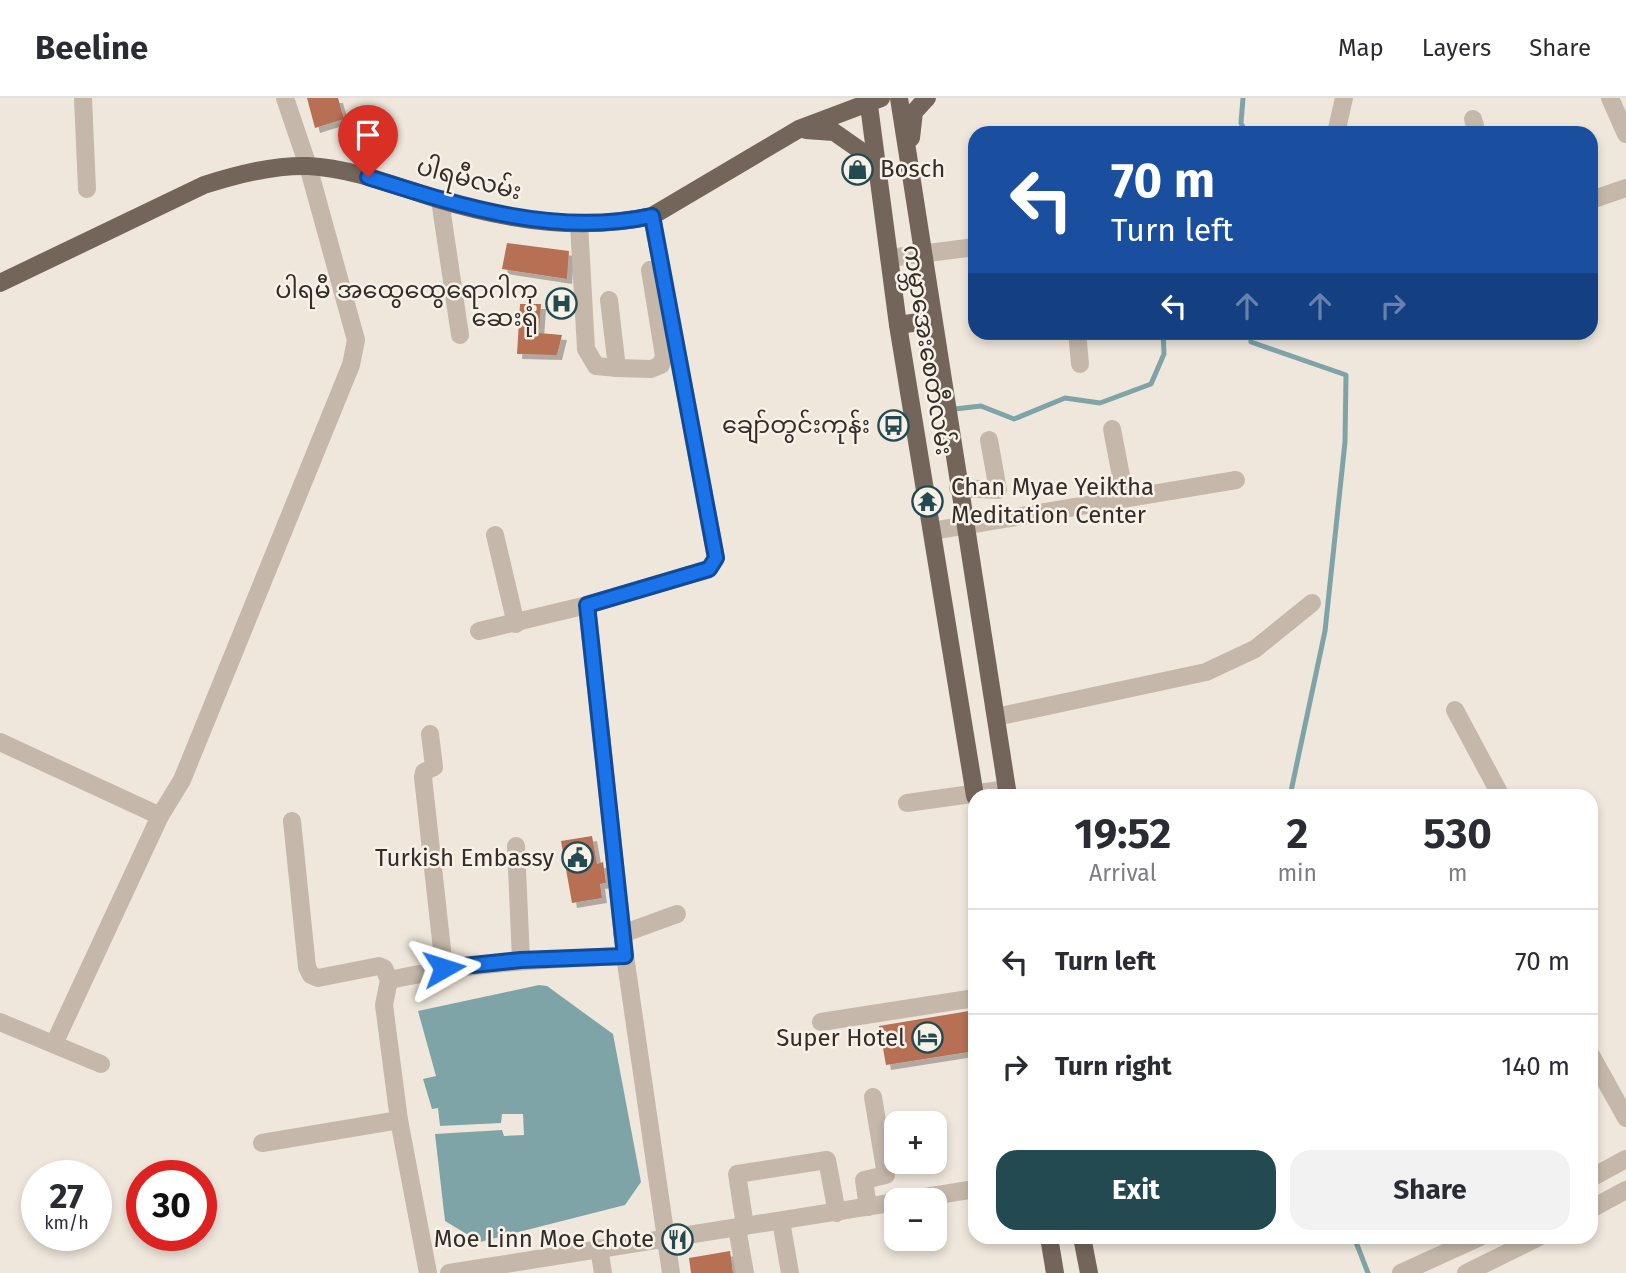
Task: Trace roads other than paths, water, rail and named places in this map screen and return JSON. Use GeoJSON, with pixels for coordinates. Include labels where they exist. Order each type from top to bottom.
{"type":"FeatureCollection","features":[{"type":"Feature","properties":{"kind":"main road"},"geometry":{"type":"LineString","coordinates":[[799,129],[833,108],[840,98]]}},
{"type":"Feature","properties":{"kind":"main road"},"geometry":{"type":"LineString","coordinates":[[899,98],[1007,789]]}},
{"type":"Feature","properties":{"kind":"main road"},"geometry":{"type":"LineString","coordinates":[[908,159],[914,112],[927,98]]}},
{"type":"Feature","properties":{"kind":"main road","name":"ပါရမီလမ်း"},"geometry":{"type":"LineString","coordinates":[[0,283],[204,186],[238,174],[308,166],[368,177],[469,208],[579,224],[646,217],[799,129],[872,100]]}},
{"type":"Feature","properties":{"kind":"main road","name":"ကမ္ဘာအေးစေတီလမ်း"},"geometry":{"type":"LineString","coordinates":[[872,100],[874,160],[898,325],[973,789]]}},
{"type":"Feature","properties":{"kind":"main road"},"geometry":{"type":"LineString","coordinates":[[799,129],[834,132],[874,160]]}},
{"type":"Feature","properties":{"kind":"main road"},"geometry":{"type":"LineString","coordinates":[[898,325],[933,320]]}},
{"type":"Feature","properties":{"kind":"main road"},"geometry":{"type":"LineString","coordinates":[[1050,1244],[1055,1273]]}},
{"type":"Feature","properties":{"kind":"main road"},"geometry":{"type":"LineString","coordinates":[[1083,1244],[1089,1273]]}},
{"type":"Feature","properties":{"kind":"street"},"geometry":{"type":"LineString","coordinates":[[83,98],[87,189]]}},
{"type":"Feature","properties":{"kind":"street"},"geometry":{"type":"LineString","coordinates":[[54,1044],[160,816],[182,779],[351,365],[356,340],[308,166],[285,98]]}},
{"type":"Feature","properties":{"kind":"street"},"geometry":{"type":"LineString","coordinates":[[1338,126],[1344,98]]}},
{"type":"Feature","properties":{"kind":"street"},"geometry":{"type":"LineString","coordinates":[[1610,98],[1626,134]]}},
{"type":"Feature","properties":{"kind":"street"},"geometry":{"type":"LineString","coordinates":[[1598,198],[1626,188]]}},
{"type":"Feature","properties":{"kind":"street"},"geometry":{"type":"LineString","coordinates":[[440,200],[460,335]]}},
{"type":"Feature","properties":{"kind":"street"},"geometry":{"type":"LineString","coordinates":[[579,224],[586,349],[596,366],[651,369],[661,365],[664,356],[646,217]]}},
{"type":"Feature","properties":{"kind":"street"},"geometry":{"type":"LineString","coordinates":[[479,631],[587,605],[709,569],[716,558],[646,217]]}},
{"type":"Feature","properties":{"kind":"street"},"geometry":{"type":"LineString","coordinates":[[889,258],[968,248]]}},
{"type":"Feature","properties":{"kind":"street"},"geometry":{"type":"LineString","coordinates":[[609,300],[617,368]]}},
{"type":"Feature","properties":{"kind":"street"},"geometry":{"type":"LineString","coordinates":[[1078,340],[1080,364]]}},
{"type":"Feature","properties":{"kind":"street"},"geometry":{"type":"LineString","coordinates":[[1112,429],[1125,497]]}},
{"type":"Feature","properties":{"kind":"street"},"geometry":{"type":"LineString","coordinates":[[958,488],[998,490],[989,440]]}},
{"type":"Feature","properties":{"kind":"street"},"geometry":{"type":"LineString","coordinates":[[932,531],[1236,480]]}},
{"type":"Feature","properties":{"kind":"street"},"geometry":{"type":"LineString","coordinates":[[495,535],[516,624]]}},
{"type":"Feature","properties":{"kind":"street"},"geometry":{"type":"LineString","coordinates":[[996,717],[1206,672],[1255,649],[1312,603]]}},
{"type":"Feature","properties":{"kind":"street"},"geometry":{"type":"LineString","coordinates":[[587,605],[622,934],[671,1273]]}},
{"type":"Feature","properties":{"kind":"street"},"geometry":{"type":"LineString","coordinates":[[1455,710],[1497,789]]}},
{"type":"Feature","properties":{"kind":"street"},"geometry":{"type":"LineString","coordinates":[[430,734],[434,767],[424,772],[423,777],[444,968]]}},
{"type":"Feature","properties":{"kind":"street"},"geometry":{"type":"LineString","coordinates":[[0,742],[160,816]]}},
{"type":"Feature","properties":{"kind":"street"},"geometry":{"type":"LineString","coordinates":[[907,803],[968,795]]}},
{"type":"Feature","properties":{"kind":"street"},"geometry":{"type":"LineString","coordinates":[[292,821],[307,967],[311,975],[318,978],[379,966],[384,968],[389,980],[384,1005],[399,1119],[428,1273]]}},
{"type":"Feature","properties":{"kind":"street"},"geometry":{"type":"LineString","coordinates":[[516,846],[521,960]]}},
{"type":"Feature","properties":{"kind":"street"},"geometry":{"type":"LineString","coordinates":[[622,934],[677,914]]}},
{"type":"Feature","properties":{"kind":"street"},"geometry":{"type":"LineString","coordinates":[[389,980],[444,968],[521,960],[625,956]]}},
{"type":"Feature","properties":{"kind":"street"},"geometry":{"type":"LineString","coordinates":[[821,1022],[968,999]]}},
{"type":"Feature","properties":{"kind":"street"},"geometry":{"type":"LineString","coordinates":[[0,1022],[101,1064]]}},
{"type":"Feature","properties":{"kind":"street"},"geometry":{"type":"LineString","coordinates":[[1598,1067],[1624,1110]]}},
{"type":"Feature","properties":{"kind":"street"},"geometry":{"type":"LineString","coordinates":[[868,1207],[864,1180],[886,1175],[873,1097]]}},
{"type":"Feature","properties":{"kind":"street"},"geometry":{"type":"LineString","coordinates":[[262,1143],[399,1119]]}},
{"type":"Feature","properties":{"kind":"street"},"geometry":{"type":"LineString","coordinates":[[1598,1174],[1626,1158]]}},
{"type":"Feature","properties":{"kind":"street"},"geometry":{"type":"LineString","coordinates":[[745,1273],[737,1174],[827,1160],[837,1213]]}},
{"type":"Feature","properties":{"kind":"street"},"geometry":{"type":"LineString","coordinates":[[947,1194],[968,1190]]}},
{"type":"Feature","properties":{"kind":"street"},"geometry":{"type":"LineString","coordinates":[[1598,1205],[1626,1190]]}},
{"type":"Feature","properties":{"kind":"street"},"geometry":{"type":"LineString","coordinates":[[449,1273],[500,1269],[599,1248],[665,1240],[884,1204]]}},
{"type":"Feature","properties":{"kind":"street"},"geometry":{"type":"LineString","coordinates":[[781,1221],[790,1273]]}},
{"type":"Feature","properties":{"kind":"street"},"geometry":{"type":"LineString","coordinates":[[1401,1273],[1456,1244]]}},
{"type":"Feature","properties":{"kind":"street"},"geometry":{"type":"LineString","coordinates":[[1466,1273],[1525,1244]]}},
{"type":"Feature","properties":{"kind":"street"},"geometry":{"type":"LineString","coordinates":[[599,1248],[603,1273]]}},
{"type":"Feature","properties":{"kind":"water"},"geometry":{"type":"Polygon","coordinates":[[[539,985],[547,986],[613,1034],[641,1182],[625,1205],[480,1242],[445,1221],[435,1134],[502,1130],[504,1136],[524,1135],[523,1114],[502,1114],[501,1123],[440,1126],[438,1108],[432,1109],[423,1079],[436,1076],[418,1011],[539,985]]]}},
{"type":"Feature","properties":{"kind":"waterway"},"geometry":{"type":"LineString","coordinates":[[1242,126],[1243,98]]}},
{"type":"Feature","properties":{"kind":"waterway"},"geometry":{"type":"LineString","coordinates":[[955,409],[981,406],[1014,419],[1065,398],[1100,403],[1151,384],[1164,354],[1163,340]]}},
{"type":"Feature","properties":{"kind":"waterway"},"geometry":{"type":"LineString","coordinates":[[1251,340],[1346,375],[1345,442],[1325,631],[1291,789]]}},
{"type":"Feature","properties":{"kind":"waterway"},"geometry":{"type":"LineString","coordinates":[[1357,1244],[1368,1273]]}},
{"type":"Feature","properties":{"kind":"place","name":"Bosch"},"geometry":{"type":"Point","coordinates":[857,169]}},
{"type":"Feature","properties":{"kind":"place","name":"ပါရမီ အထွေထွေရောဂါကု ဆေးရုံ"},"geometry":{"type":"Point","coordinates":[561,304]}},
{"type":"Feature","properties":{"kind":"place","name":"ချော်တွင်းကုန်း"},"geometry":{"type":"Point","coordinates":[893,425]}},
{"type":"Feature","properties":{"kind":"place","name":"Chan Myae Yeiktha Meditation Center"},"geometry":{"type":"Point","coordinates":[928,501]}},
{"type":"Feature","properties":{"kind":"place","name":"Turkish Embassy"},"geometry":{"type":"Point","coordinates":[577,858]}},
{"type":"Feature","properties":{"kind":"place","name":"Super Hotel"},"geometry":{"type":"Point","coordinates":[928,1038]}},
{"type":"Feature","properties":{"kind":"place","name":"Moe Linn Moe Chote"},"geometry":{"type":"Point","coordinates":[677,1239]}}]}
